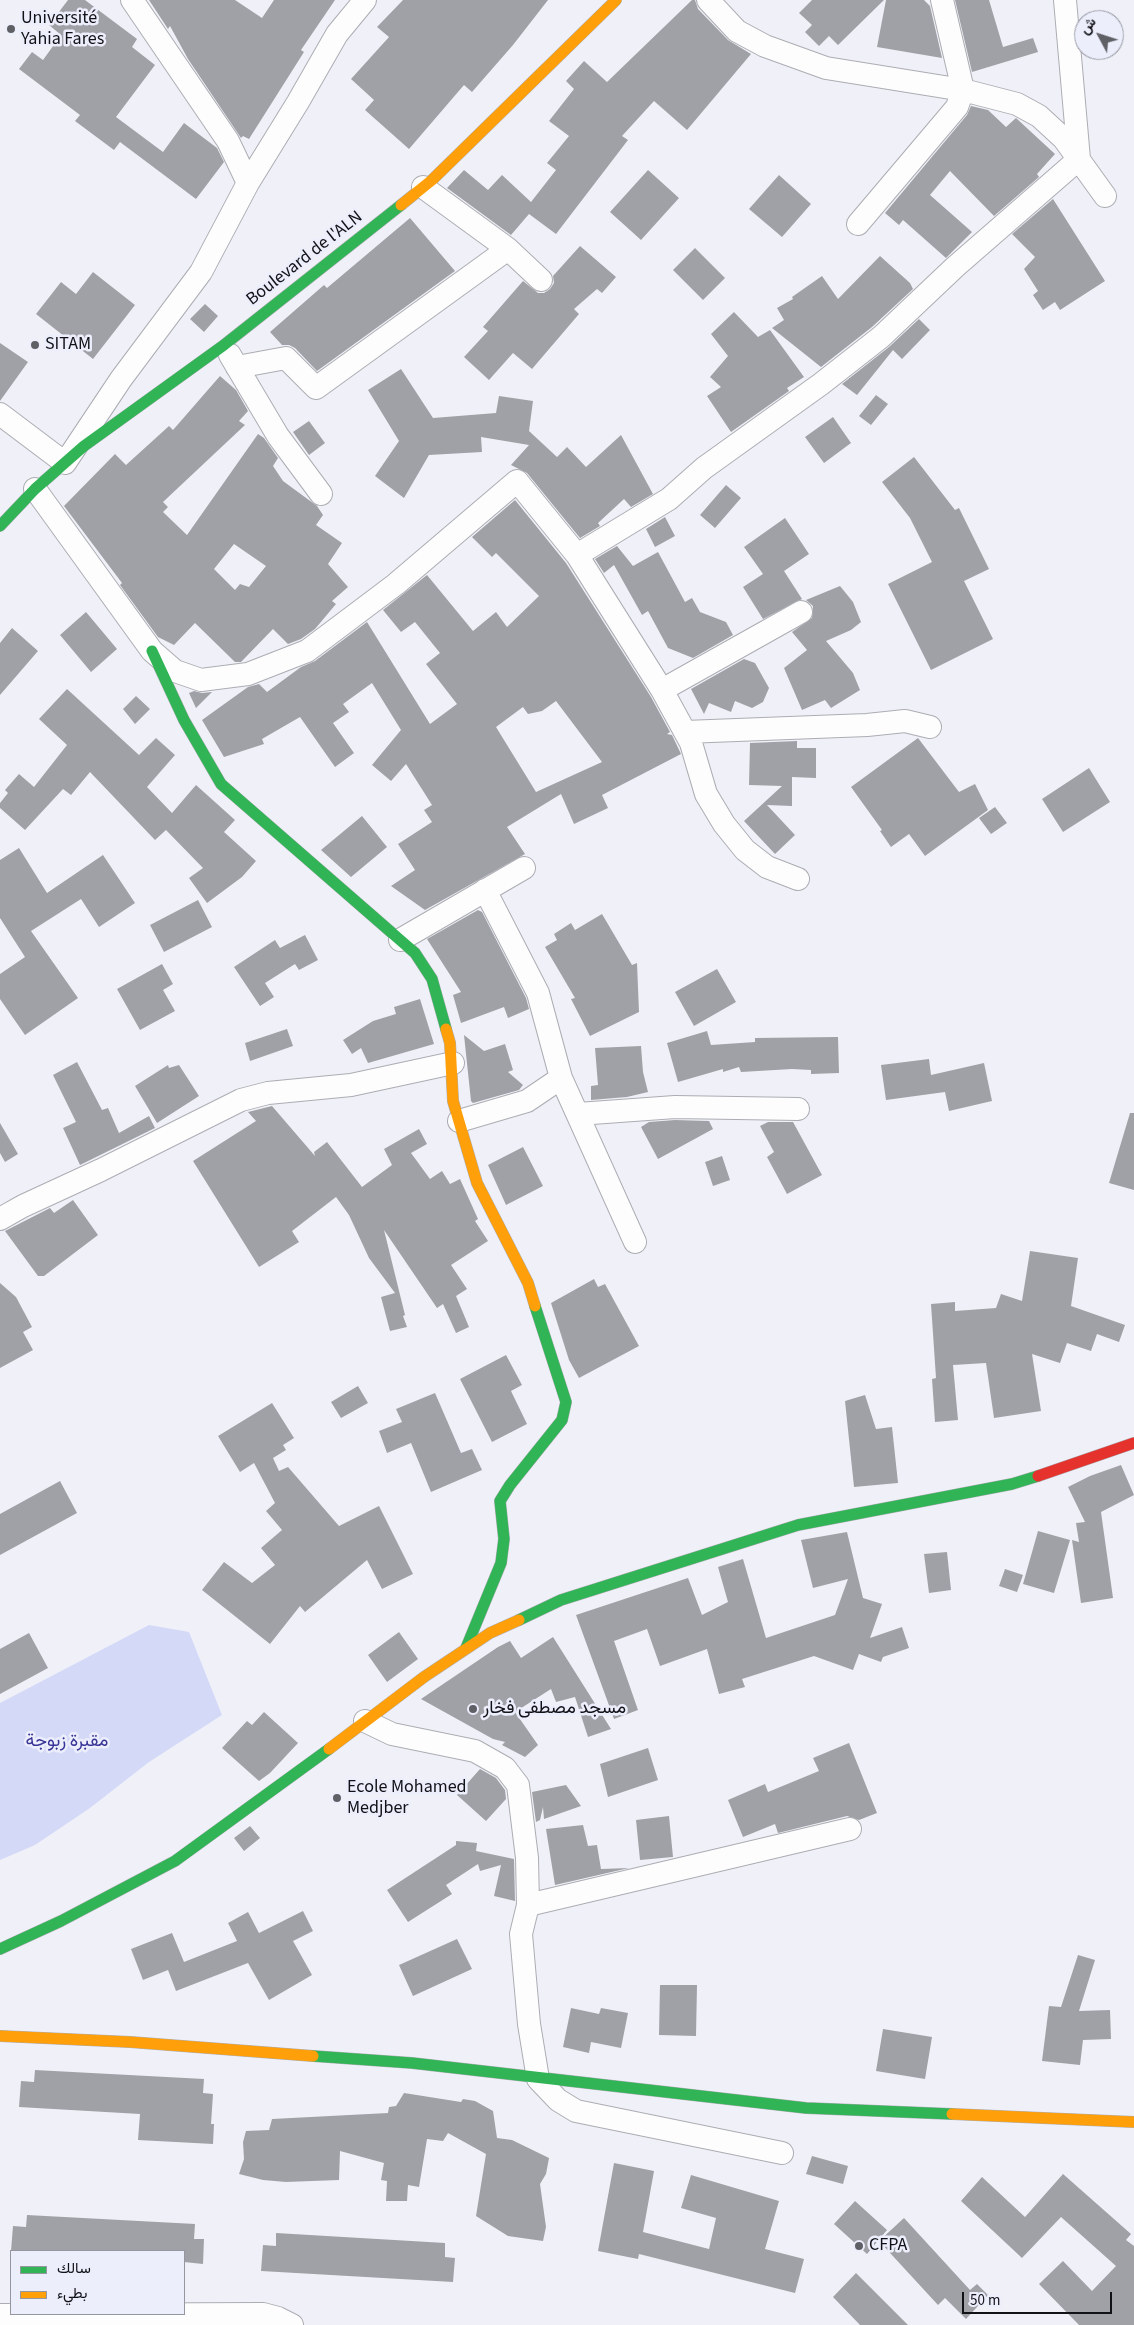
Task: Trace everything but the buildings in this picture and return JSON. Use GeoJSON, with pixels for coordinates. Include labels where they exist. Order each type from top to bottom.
{"type":"FeatureCollection","features":[{"type":"Feature","properties":{"kind":"street"},"geometry":{"type":"LineString","coordinates":[[132,0],[228,141],[248,183]]}},
{"type":"Feature","properties":{"kind":"street"},"geometry":{"type":"LineString","coordinates":[[0,414],[65,463],[122,380],[201,272],[248,183],[337,34],[365,0]]}},
{"type":"Feature","properties":{"kind":"street","name":"Boulevard de l'ALN"},"geometry":{"type":"LineString","coordinates":[[0,526],[35,489],[84,446],[224,345],[423,187],[616,0]]}},
{"type":"Feature","properties":{"kind":"street"},"geometry":{"type":"LineString","coordinates":[[708,0],[737,31],[765,46],[826,68],[963,90],[1017,104],[1039,116],[1064,140],[1105,196]]}},
{"type":"Feature","properties":{"kind":"street"},"geometry":{"type":"LineString","coordinates":[[858,224],[957,107],[963,90],[950,26],[942,0]]}},
{"type":"Feature","properties":{"kind":"street"},"geometry":{"type":"LineString","coordinates":[[1065,0],[1079,159]]}},
{"type":"Feature","properties":{"kind":"street"},"geometry":{"type":"LineString","coordinates":[[577,555],[669,499],[704,468],[821,384],[881,337],[956,267],[1079,159]]}},
{"type":"Feature","properties":{"kind":"street"},"geometry":{"type":"LineString","coordinates":[[423,187],[508,248],[541,280]]}},
{"type":"Feature","properties":{"kind":"street"},"geometry":{"type":"LineString","coordinates":[[237,367],[286,358],[316,388],[508,248]]}},
{"type":"Feature","properties":{"kind":"street"},"geometry":{"type":"LineString","coordinates":[[224,345],[278,436],[321,494]]}},
{"type":"Feature","properties":{"kind":"street"},"geometry":{"type":"LineString","coordinates":[[152,651],[175,671],[200,680],[248,674],[307,651],[396,584],[517,481],[577,555],[662,690],[691,743],[706,794],[724,824],[745,850],[767,867],[798,879]]}},
{"type":"Feature","properties":{"kind":"street"},"geometry":{"type":"LineString","coordinates":[[35,489],[152,651],[184,720],[221,784],[415,953],[432,979],[450,1043],[453,1064],[453,1101],[477,1183],[528,1283],[566,1402],[562,1420],[500,1501],[504,1539],[501,1563],[466,1648]]}},
{"type":"Feature","properties":{"kind":"street"},"geometry":{"type":"LineString","coordinates":[[662,690],[801,612]]}},
{"type":"Feature","properties":{"kind":"street"},"geometry":{"type":"LineString","coordinates":[[685,732],[905,721],[930,727]]}},
{"type":"Feature","properties":{"kind":"street"},"geometry":{"type":"LineString","coordinates":[[400,940],[524,868]]}},
{"type":"Feature","properties":{"kind":"street"},"geometry":{"type":"LineString","coordinates":[[486,890],[538,993],[561,1078],[635,1242]]}},
{"type":"Feature","properties":{"kind":"street"},"geometry":{"type":"LineString","coordinates":[[0,1219],[241,1100],[268,1093],[351,1085],[453,1064]]}},
{"type":"Feature","properties":{"kind":"street"},"geometry":{"type":"LineString","coordinates":[[459,1121],[527,1101],[561,1078]]}},
{"type":"Feature","properties":{"kind":"street"},"geometry":{"type":"LineString","coordinates":[[578,1114],[675,1107],[798,1108]]}},
{"type":"Feature","properties":{"kind":"street"},"geometry":{"type":"LineString","coordinates":[[0,1949],[62,1921],[175,1861],[424,1676],[490,1633],[561,1600],[798,1525],[1012,1484],[1110,1453],[1134,1443]]}},
{"type":"Feature","properties":{"kind":"street"},"geometry":{"type":"LineString","coordinates":[[365,1721],[392,1734],[475,1752],[505,1768],[518,1785],[527,1858],[528,1905],[521,1934],[529,2024],[538,2079],[558,2100],[576,2111],[782,2153]]}},
{"type":"Feature","properties":{"kind":"street"},"geometry":{"type":"LineString","coordinates":[[528,1905],[850,1829]]}},
{"type":"Feature","properties":{"kind":"street"},"geometry":{"type":"LineString","coordinates":[[0,2036],[130,2042],[412,2063],[538,2079],[806,2108],[1134,2122]]}},
{"type":"Feature","properties":{"kind":"street"},"geometry":{"type":"LineString","coordinates":[[185,2314],[263,2314],[278,2318],[292,2325]]}},
{"type":"Feature","properties":{"kind":"street"},"geometry":{"type":"LineString","coordinates":[[0,2315],[11,2325]]}},
{"type":"Feature","properties":{"kind":"green space","name":"مقبرة زبوجة"},"geometry":{"type":"Polygon","coordinates":[[[149,1625],[189,1632],[222,1715],[149,1762],[90,1808],[35,1845],[0,1860],[0,1703],[149,1625]]]}},
{"type":"Feature","properties":{"kind":"traffic: fast"},"geometry":{"type":"LineString","coordinates":[[0,526],[35,489],[84,446],[224,345],[401,205]]}},
{"type":"Feature","properties":{"kind":"traffic: fast"},"geometry":{"type":"LineString","coordinates":[[152,651],[184,720],[221,784],[415,953],[432,979],[446,1029]]}},
{"type":"Feature","properties":{"kind":"traffic: fast"},"geometry":{"type":"LineString","coordinates":[[466,1648],[501,1563],[504,1539],[500,1501],[510,1485],[562,1420],[566,1402],[535,1306]]}},
{"type":"Feature","properties":{"kind":"traffic: fast"},"geometry":{"type":"LineString","coordinates":[[519,1620],[561,1600],[798,1525],[1012,1484],[1038,1476]]}},
{"type":"Feature","properties":{"kind":"traffic: fast"},"geometry":{"type":"LineString","coordinates":[[0,1949],[61,1921],[175,1861],[329,1749]]}},
{"type":"Feature","properties":{"kind":"traffic: fast"},"geometry":{"type":"LineString","coordinates":[[313,2056],[412,2063],[806,2108],[952,2114]]}},
{"type":"Feature","properties":{"kind":"traffic: slow"},"geometry":{"type":"LineString","coordinates":[[401,205],[432,180],[616,0]]}},
{"type":"Feature","properties":{"kind":"traffic: slow"},"geometry":{"type":"LineString","coordinates":[[446,1029],[450,1043],[453,1101],[477,1183],[528,1283],[535,1306]]}},
{"type":"Feature","properties":{"kind":"traffic: slow"},"geometry":{"type":"LineString","coordinates":[[329,1749],[424,1677],[490,1633],[519,1620]]}},
{"type":"Feature","properties":{"kind":"traffic: slow"},"geometry":{"type":"LineString","coordinates":[[0,2036],[130,2042],[313,2056]]}},
{"type":"Feature","properties":{"kind":"traffic: slow"},"geometry":{"type":"LineString","coordinates":[[952,2114],[1134,2122]]}},
{"type":"Feature","properties":{"kind":"traffic: jam"},"geometry":{"type":"LineString","coordinates":[[1038,1476],[1134,1443]]}},
{"type":"Feature","properties":{"kind":"place","name":"Université Yahia Fares"},"geometry":{"type":"Point","coordinates":[11,29]}},
{"type":"Feature","properties":{"kind":"place","name":"SITAM"},"geometry":{"type":"Point","coordinates":[35,345]}},
{"type":"Feature","properties":{"kind":"place","name":"مسجد مصطفى فخار"},"geometry":{"type":"Point","coordinates":[473,1709]}},
{"type":"Feature","properties":{"kind":"place","name":"Ecole Mohamed Medjber"},"geometry":{"type":"Point","coordinates":[337,1798]}},
{"type":"Feature","properties":{"kind":"place","name":"CFPA"},"geometry":{"type":"Point","coordinates":[859,2246]}}]}
